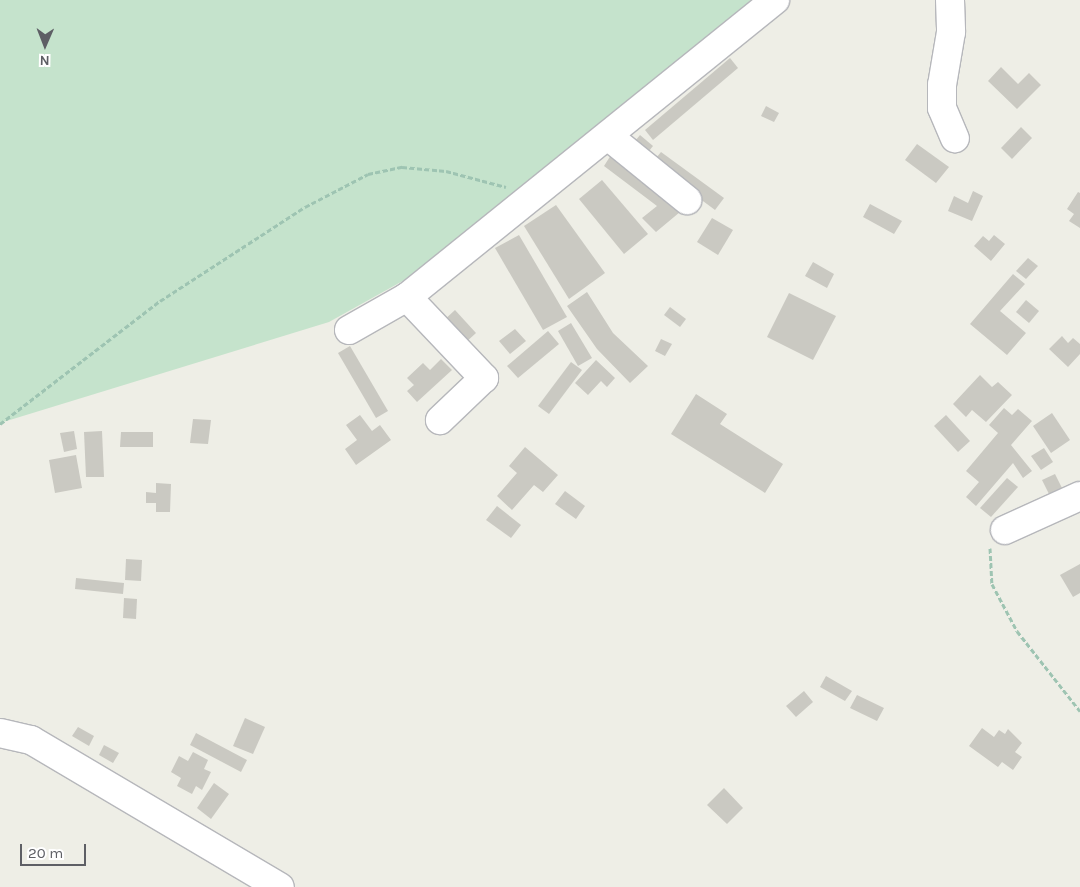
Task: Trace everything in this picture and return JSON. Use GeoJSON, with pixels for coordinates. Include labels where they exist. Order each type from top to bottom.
{"type":"FeatureCollection","features":[{"type":"Feature","properties":{"kind":"street"},"geometry":{"type":"LineString","coordinates":[[349,330],[407,297],[775,0]]}},
{"type":"Feature","properties":{"kind":"street"},"geometry":{"type":"LineString","coordinates":[[950,0],[951,32],[942,85],[942,108],[955,138]]}},
{"type":"Feature","properties":{"kind":"street"},"geometry":{"type":"LineString","coordinates":[[608,136],[687,200]]}},
{"type":"Feature","properties":{"kind":"street"},"geometry":{"type":"LineString","coordinates":[[407,297],[484,378],[440,420]]}},
{"type":"Feature","properties":{"kind":"street"},"geometry":{"type":"LineString","coordinates":[[1005,530],[1080,496]]}},
{"type":"Feature","properties":{"kind":"street"},"geometry":{"type":"LineString","coordinates":[[0,733],[31,740],[280,887]]}},
{"type":"Feature","properties":{"kind":"path"},"geometry":{"type":"LineString","coordinates":[[0,424],[160,302],[305,207],[368,174],[402,167],[446,171],[488,180],[532,197]]}},
{"type":"Feature","properties":{"kind":"path"},"geometry":{"type":"LineString","coordinates":[[1005,530],[990,544],[992,584],[1017,631],[1080,712]]}},
{"type":"Feature","properties":{"kind":"green space"},"geometry":{"type":"Polygon","coordinates":[[[0,0],[766,0],[435,263],[329,322],[0,423],[0,0]]]}},
{"type":"Feature","properties":{"kind":"building"},"geometry":{"type":"Polygon","coordinates":[[[730,58],[738,68],[653,140],[645,130],[730,58]]]}},
{"type":"Feature","properties":{"kind":"building"},"geometry":{"type":"Polygon","coordinates":[[[1001,67],[1018,84],[1029,73],[1041,85],[1017,109],[988,81],[1001,67]]]}},
{"type":"Feature","properties":{"kind":"building"},"geometry":{"type":"Polygon","coordinates":[[[766,106],[779,113],[774,122],[761,116],[766,106]]]}},
{"type":"Feature","properties":{"kind":"building"},"geometry":{"type":"Polygon","coordinates":[[[1021,127],[1032,138],[1012,159],[1001,148],[1021,127]]]}},
{"type":"Feature","properties":{"kind":"building"},"geometry":{"type":"Polygon","coordinates":[[[640,135],[653,146],[645,156],[631,146],[640,135]]]}},
{"type":"Feature","properties":{"kind":"building"},"geometry":{"type":"Polygon","coordinates":[[[917,144],[949,167],[936,183],[905,160],[917,144]]]}},
{"type":"Feature","properties":{"kind":"building"},"geometry":{"type":"Polygon","coordinates":[[[661,152],[724,198],[715,210],[652,163],[661,152]]]}},
{"type":"Feature","properties":{"kind":"building"},"geometry":{"type":"Polygon","coordinates":[[[611,155],[665,195],[680,212],[656,232],[642,218],[657,206],[604,166],[611,155]]]}},
{"type":"Feature","properties":{"kind":"building"},"geometry":{"type":"Polygon","coordinates":[[[602,180],[648,234],[624,254],[579,199],[602,180]]]}},
{"type":"Feature","properties":{"kind":"building"},"geometry":{"type":"Polygon","coordinates":[[[973,191],[983,196],[972,221],[948,211],[954,196],[968,203],[973,191]]]}},
{"type":"Feature","properties":{"kind":"building"},"geometry":{"type":"Polygon","coordinates":[[[1078,192],[1080,193],[1080,228],[1069,221],[1074,214],[1067,209],[1078,192]]]}},
{"type":"Feature","properties":{"kind":"building"},"geometry":{"type":"Polygon","coordinates":[[[870,204],[902,221],[894,234],[863,217],[870,204]]]}},
{"type":"Feature","properties":{"kind":"building"},"geometry":{"type":"Polygon","coordinates":[[[556,205],[605,273],[569,299],[524,226],[556,205]]]}},
{"type":"Feature","properties":{"kind":"building"},"geometry":{"type":"Polygon","coordinates":[[[712,218],[733,230],[718,255],[697,242],[712,218]]]}},
{"type":"Feature","properties":{"kind":"building"},"geometry":{"type":"Polygon","coordinates":[[[519,235],[567,317],[543,330],[495,248],[519,235]]]}},
{"type":"Feature","properties":{"kind":"building"},"geometry":{"type":"Polygon","coordinates":[[[994,235],[1005,244],[991,261],[974,246],[983,236],[989,241],[994,235]]]}},
{"type":"Feature","properties":{"kind":"building"},"geometry":{"type":"Polygon","coordinates":[[[1028,258],[1038,266],[1026,279],[1016,271],[1028,258]]]}},
{"type":"Feature","properties":{"kind":"building"},"geometry":{"type":"Polygon","coordinates":[[[813,262],[834,274],[827,288],[805,276],[813,262]]]}},
{"type":"Feature","properties":{"kind":"building"},"geometry":{"type":"Polygon","coordinates":[[[1013,274],[1025,284],[1000,311],[1026,333],[1007,355],[970,324],[1013,274]]]}},
{"type":"Feature","properties":{"kind":"building"},"geometry":{"type":"Polygon","coordinates":[[[587,292],[613,333],[648,366],[630,383],[597,349],[567,306],[587,292]]]}},
{"type":"Feature","properties":{"kind":"building"},"geometry":{"type":"Polygon","coordinates":[[[789,293],[836,316],[813,360],[767,337],[789,293]]]}},
{"type":"Feature","properties":{"kind":"building"},"geometry":{"type":"Polygon","coordinates":[[[1026,300],[1039,311],[1029,323],[1016,312],[1026,300]]]}},
{"type":"Feature","properties":{"kind":"building"},"geometry":{"type":"Polygon","coordinates":[[[670,307],[686,319],[680,327],[664,315],[670,307]]]}},
{"type":"Feature","properties":{"kind":"building"},"geometry":{"type":"Polygon","coordinates":[[[455,310],[476,333],[464,344],[442,322],[455,310]]]}},
{"type":"Feature","properties":{"kind":"building"},"geometry":{"type":"Polygon","coordinates":[[[571,323],[592,358],[578,366],[558,331],[571,323]]]}},
{"type":"Feature","properties":{"kind":"building"},"geometry":{"type":"Polygon","coordinates":[[[515,329],[526,341],[510,354],[499,341],[515,329]]]}},
{"type":"Feature","properties":{"kind":"building"},"geometry":{"type":"Polygon","coordinates":[[[548,331],[559,344],[518,378],[507,366],[548,331]]]}},
{"type":"Feature","properties":{"kind":"building"},"geometry":{"type":"Polygon","coordinates":[[[1062,336],[1068,343],[1073,338],[1080,344],[1080,354],[1068,367],[1049,349],[1062,336]]]}},
{"type":"Feature","properties":{"kind":"building"},"geometry":{"type":"Polygon","coordinates":[[[661,339],[672,344],[665,356],[655,351],[661,339]]]}},
{"type":"Feature","properties":{"kind":"building"},"geometry":{"type":"Polygon","coordinates":[[[350,346],[388,411],[376,418],[338,353],[350,346]]]}},
{"type":"Feature","properties":{"kind":"building"},"geometry":{"type":"Polygon","coordinates":[[[441,359],[452,370],[417,402],[407,391],[414,385],[407,378],[423,363],[430,370],[441,359]]]}},
{"type":"Feature","properties":{"kind":"building"},"geometry":{"type":"Polygon","coordinates":[[[596,360],[615,378],[607,387],[601,381],[588,395],[575,383],[596,360]]]}},
{"type":"Feature","properties":{"kind":"building"},"geometry":{"type":"Polygon","coordinates":[[[571,362],[582,370],[549,414],[538,406],[571,362]]]}},
{"type":"Feature","properties":{"kind":"building"},"geometry":{"type":"Polygon","coordinates":[[[980,375],[992,387],[998,382],[1012,395],[986,422],[972,410],[966,417],[953,404],[980,375]]]}},
{"type":"Feature","properties":{"kind":"building"},"geometry":{"type":"Polygon","coordinates":[[[696,394],[727,414],[720,424],[783,464],[765,493],[671,434],[696,394]]]}},
{"type":"Feature","properties":{"kind":"building"},"geometry":{"type":"Polygon","coordinates":[[[1004,408],[1012,415],[1018,409],[1032,421],[1011,445],[1032,471],[1023,478],[1013,463],[976,506],[966,497],[979,482],[966,471],[998,433],[989,425],[1004,408]]]}},
{"type":"Feature","properties":{"kind":"building"},"geometry":{"type":"Polygon","coordinates":[[[1052,413],[1070,440],[1051,453],[1033,426],[1052,413]]]}},
{"type":"Feature","properties":{"kind":"building"},"geometry":{"type":"Polygon","coordinates":[[[360,415],[372,431],[380,425],[391,440],[356,465],[345,449],[357,440],[346,425],[360,415]]]}},
{"type":"Feature","properties":{"kind":"building"},"geometry":{"type":"Polygon","coordinates":[[[946,415],[970,441],[958,452],[934,426],[946,415]]]}},
{"type":"Feature","properties":{"kind":"building"},"geometry":{"type":"Polygon","coordinates":[[[193,419],[211,420],[208,444],[190,443],[193,419]]]}},
{"type":"Feature","properties":{"kind":"building"},"geometry":{"type":"Polygon","coordinates":[[[74,431],[77,449],[64,452],[60,433],[74,431]]]}},
{"type":"Feature","properties":{"kind":"building"},"geometry":{"type":"Polygon","coordinates":[[[102,431],[104,477],[86,477],[84,432],[102,431]]]}},
{"type":"Feature","properties":{"kind":"building"},"geometry":{"type":"Polygon","coordinates":[[[121,432],[153,432],[153,447],[120,447],[121,432]]]}},
{"type":"Feature","properties":{"kind":"building"},"geometry":{"type":"Polygon","coordinates":[[[525,447],[558,475],[543,492],[534,485],[512,510],[497,496],[517,473],[509,466],[525,447]]]}},
{"type":"Feature","properties":{"kind":"building"},"geometry":{"type":"Polygon","coordinates":[[[1044,448],[1053,462],[1041,470],[1031,456],[1044,448]]]}},
{"type":"Feature","properties":{"kind":"building"},"geometry":{"type":"Polygon","coordinates":[[[76,455],[82,488],[55,493],[49,460],[76,455]]]}},
{"type":"Feature","properties":{"kind":"building"},"geometry":{"type":"Polygon","coordinates":[[[1055,474],[1065,494],[1052,500],[1042,480],[1055,474]]]}},
{"type":"Feature","properties":{"kind":"building"},"geometry":{"type":"Polygon","coordinates":[[[1007,478],[1018,487],[991,517],[980,508],[1007,478]]]}},
{"type":"Feature","properties":{"kind":"building"},"geometry":{"type":"Polygon","coordinates":[[[156,483],[171,484],[170,512],[156,512],[156,503],[146,503],[146,492],[156,493],[156,483]]]}},
{"type":"Feature","properties":{"kind":"building"},"geometry":{"type":"Polygon","coordinates":[[[565,491],[585,506],[576,519],[555,504],[565,491]]]}},
{"type":"Feature","properties":{"kind":"building"},"geometry":{"type":"Polygon","coordinates":[[[497,506],[521,525],[511,538],[486,520],[497,506]]]}},
{"type":"Feature","properties":{"kind":"building"},"geometry":{"type":"Polygon","coordinates":[[[126,559],[142,560],[141,581],[125,580],[126,559]]]}},
{"type":"Feature","properties":{"kind":"building"},"geometry":{"type":"Polygon","coordinates":[[[1080,564],[1080,593],[1073,597],[1060,575],[1080,564]]]}},
{"type":"Feature","properties":{"kind":"building"},"geometry":{"type":"Polygon","coordinates":[[[76,578],[124,583],[123,594],[75,589],[76,578]]]}},
{"type":"Feature","properties":{"kind":"building"},"geometry":{"type":"Polygon","coordinates":[[[124,598],[137,599],[136,619],[123,618],[124,598]]]}},
{"type":"Feature","properties":{"kind":"building"},"geometry":{"type":"Polygon","coordinates":[[[826,676],[852,691],[845,701],[820,687],[826,676]]]}},
{"type":"Feature","properties":{"kind":"building"},"geometry":{"type":"Polygon","coordinates":[[[804,691],[813,702],[796,717],[786,706],[804,691]]]}},
{"type":"Feature","properties":{"kind":"building"},"geometry":{"type":"Polygon","coordinates":[[[857,695],[884,708],[877,721],[850,708],[857,695]]]}},
{"type":"Feature","properties":{"kind":"building"},"geometry":{"type":"Polygon","coordinates":[[[245,718],[265,727],[253,754],[233,746],[245,718]]]}},
{"type":"Feature","properties":{"kind":"building"},"geometry":{"type":"Polygon","coordinates":[[[78,727],[94,736],[89,746],[72,736],[78,727]]]}},
{"type":"Feature","properties":{"kind":"building"},"geometry":{"type":"Polygon","coordinates":[[[982,728],[994,737],[999,730],[1005,734],[1008,729],[1022,743],[1015,752],[1022,757],[1013,770],[1002,762],[998,767],[969,746],[982,728]]]}},
{"type":"Feature","properties":{"kind":"building"},"geometry":{"type":"Polygon","coordinates":[[[196,733],[247,760],[241,772],[190,745],[196,733]]]}},
{"type":"Feature","properties":{"kind":"building"},"geometry":{"type":"Polygon","coordinates":[[[104,745],[119,753],[113,763],[99,755],[104,745]]]}},
{"type":"Feature","properties":{"kind":"building"},"geometry":{"type":"Polygon","coordinates":[[[193,752],[208,760],[204,769],[211,772],[202,790],[196,786],[192,794],[177,786],[181,778],[171,772],[179,756],[188,761],[193,752]]]}},
{"type":"Feature","properties":{"kind":"building"},"geometry":{"type":"Polygon","coordinates":[[[214,783],[229,794],[211,819],[197,808],[214,783]]]}},
{"type":"Feature","properties":{"kind":"building"},"geometry":{"type":"Polygon","coordinates":[[[724,788],[743,808],[727,824],[707,805],[724,788]]]}}]}
